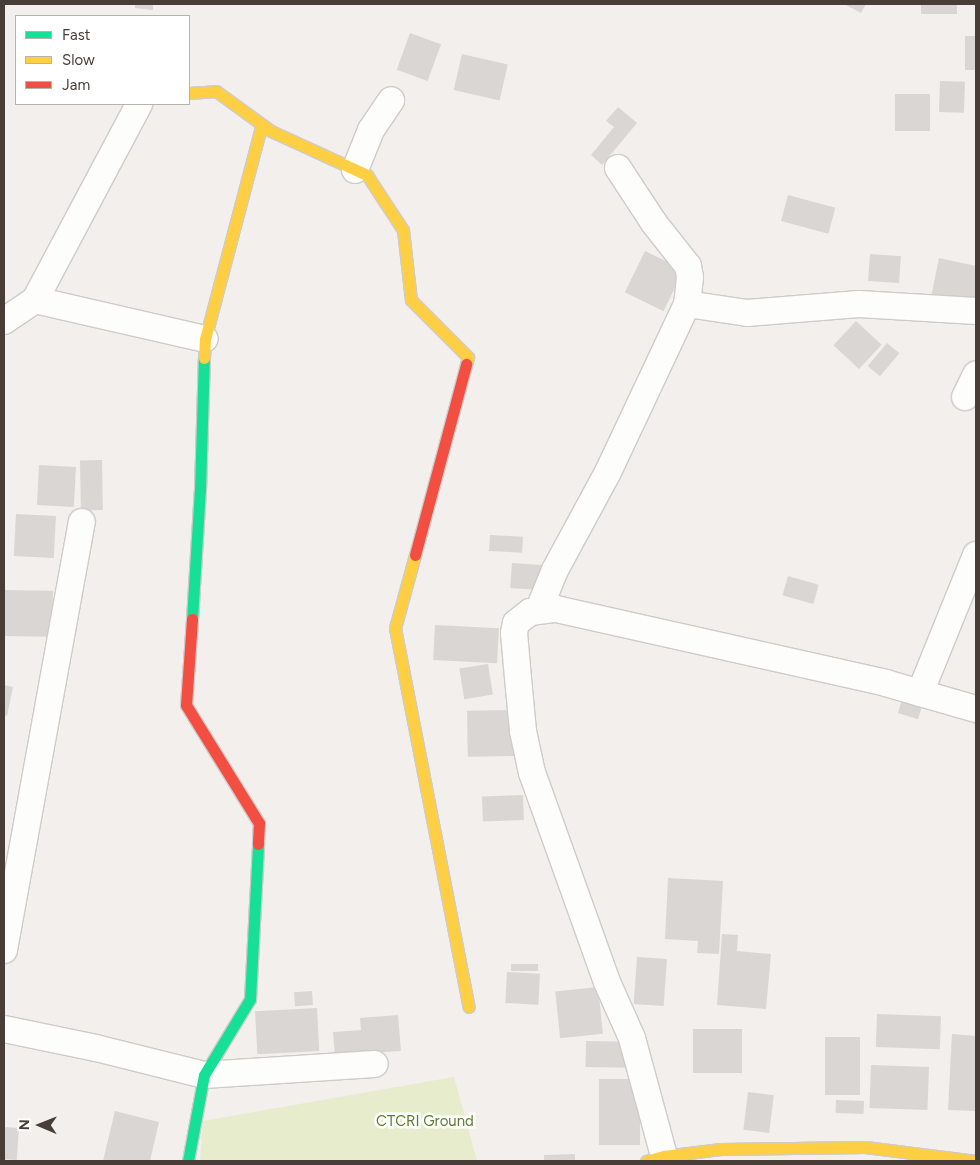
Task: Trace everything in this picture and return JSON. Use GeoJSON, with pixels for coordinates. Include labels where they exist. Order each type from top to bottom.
{"type":"FeatureCollection","features":[{"type":"Feature","properties":{"kind":"street"},"geometry":{"type":"LineString","coordinates":[[190,93],[216,91],[271,131],[367,175],[403,230],[410,300],[468,357],[395,628],[469,1007]]}},
{"type":"Feature","properties":{"kind":"street"},"geometry":{"type":"LineString","coordinates":[[355,170],[371,130],[391,100]]}},
{"type":"Feature","properties":{"kind":"street"},"geometry":{"type":"LineString","coordinates":[[4,321],[36,300],[138,105]]}},
{"type":"Feature","properties":{"kind":"street"},"geometry":{"type":"LineString","coordinates":[[188,1161],[204,1075],[250,998],[259,823],[186,705],[200,490],[205,339],[262,124]]}},
{"type":"Feature","properties":{"kind":"street"},"geometry":{"type":"LineString","coordinates":[[539,609],[555,570],[608,472],[688,304],[690,276],[688,266],[654,223],[618,168]]}},
{"type":"Feature","properties":{"kind":"street"},"geometry":{"type":"LineString","coordinates":[[36,300],[205,339]]}},
{"type":"Feature","properties":{"kind":"street"},"geometry":{"type":"LineString","coordinates":[[688,304],[747,313],[859,304],[976,311]]}},
{"type":"Feature","properties":{"kind":"street"},"geometry":{"type":"LineString","coordinates":[[4,950],[82,522]]}},
{"type":"Feature","properties":{"kind":"street"},"geometry":{"type":"LineString","coordinates":[[920,693],[976,555]]}},
{"type":"Feature","properties":{"kind":"street"},"geometry":{"type":"LineString","coordinates":[[976,709],[886,683],[556,610],[539,609],[522,616],[516,623],[514,630],[524,731],[532,773],[607,982],[632,1038],[655,1159],[721,1149],[865,1146],[976,1161]]}},
{"type":"Feature","properties":{"kind":"street"},"geometry":{"type":"LineString","coordinates":[[4,1029],[96,1048],[204,1075],[375,1064]]}},
{"type":"Feature","properties":{"kind":"green space","name":"CTCRI Ground"},"geometry":{"type":"Polygon","coordinates":[[[454,1077],[477,1161],[200,1161],[203,1121],[454,1077]]]}},
{"type":"Feature","properties":{"kind":"building"},"geometry":{"type":"Polygon","coordinates":[[[135,4],[153,4],[153,10],[135,8],[135,4]]]}},
{"type":"Feature","properties":{"kind":"building"},"geometry":{"type":"Polygon","coordinates":[[[844,4],[866,4],[861,13],[844,4]]]}},
{"type":"Feature","properties":{"kind":"building"},"geometry":{"type":"Polygon","coordinates":[[[921,4],[957,4],[957,14],[921,14],[921,4]]]}},
{"type":"Feature","properties":{"kind":"building"},"geometry":{"type":"Polygon","coordinates":[[[410,33],[441,44],[428,81],[397,70],[410,33]]]}},
{"type":"Feature","properties":{"kind":"building"},"geometry":{"type":"Polygon","coordinates":[[[965,36],[976,36],[976,70],[965,70],[965,36]]]}},
{"type":"Feature","properties":{"kind":"building"},"geometry":{"type":"Polygon","coordinates":[[[462,54],[508,65],[499,101],[454,90],[462,54]]]}},
{"type":"Feature","properties":{"kind":"building"},"geometry":{"type":"Polygon","coordinates":[[[940,81],[965,82],[964,113],[939,112],[940,81]]]}},
{"type":"Feature","properties":{"kind":"building"},"geometry":{"type":"Polygon","coordinates":[[[895,94],[930,94],[930,131],[895,131],[895,94]]]}},
{"type":"Feature","properties":{"kind":"building"},"geometry":{"type":"Polygon","coordinates":[[[618,107],[637,123],[602,165],[591,155],[614,127],[606,121],[618,107]]]}},
{"type":"Feature","properties":{"kind":"building"},"geometry":{"type":"Polygon","coordinates":[[[788,195],[835,208],[828,234],[781,221],[788,195]]]}},
{"type":"Feature","properties":{"kind":"building"},"geometry":{"type":"Polygon","coordinates":[[[645,251],[684,270],[663,311],[625,292],[645,251]]]}},
{"type":"Feature","properties":{"kind":"building"},"geometry":{"type":"Polygon","coordinates":[[[870,254],[901,256],[899,283],[868,281],[870,254]]]}},
{"type":"Feature","properties":{"kind":"building"},"geometry":{"type":"Polygon","coordinates":[[[939,258],[976,266],[976,296],[973,311],[930,302],[939,258]]]}},
{"type":"Feature","properties":{"kind":"building"},"geometry":{"type":"Polygon","coordinates":[[[856,321],[882,345],[859,369],[833,345],[856,321]]]}},
{"type":"Feature","properties":{"kind":"building"},"geometry":{"type":"Polygon","coordinates":[[[887,343],[899,353],[880,376],[868,366],[887,343]]]}},
{"type":"Feature","properties":{"kind":"building"},"geometry":{"type":"Polygon","coordinates":[[[80,460],[102,460],[103,510],[81,510],[80,460]]]}},
{"type":"Feature","properties":{"kind":"building"},"geometry":{"type":"Polygon","coordinates":[[[39,465],[76,467],[74,507],[37,505],[39,465]]]}},
{"type":"Feature","properties":{"kind":"building"},"geometry":{"type":"Polygon","coordinates":[[[16,514],[56,516],[54,558],[14,556],[16,514]]]}},
{"type":"Feature","properties":{"kind":"building"},"geometry":{"type":"Polygon","coordinates":[[[490,535],[523,537],[522,553],[489,551],[490,535]]]}},
{"type":"Feature","properties":{"kind":"building"},"geometry":{"type":"Polygon","coordinates":[[[512,563],[542,565],[540,590],[510,588],[512,563]]]}},
{"type":"Feature","properties":{"kind":"building"},"geometry":{"type":"Polygon","coordinates":[[[788,576],[819,585],[813,604],[782,595],[788,576]]]}},
{"type":"Feature","properties":{"kind":"building"},"geometry":{"type":"Polygon","coordinates":[[[4,590],[53,591],[52,637],[4,636],[4,590]]]}},
{"type":"Feature","properties":{"kind":"building"},"geometry":{"type":"Polygon","coordinates":[[[435,625],[499,628],[497,663],[433,660],[435,625]]]}},
{"type":"Feature","properties":{"kind":"building"},"geometry":{"type":"Polygon","coordinates":[[[488,664],[493,695],[464,699],[459,669],[488,664]]]}},
{"type":"Feature","properties":{"kind":"building"},"geometry":{"type":"Polygon","coordinates":[[[4,685],[13,687],[7,716],[4,715],[4,685]]]}},
{"type":"Feature","properties":{"kind":"building"},"geometry":{"type":"Polygon","coordinates":[[[904,693],[924,699],[918,719],[898,713],[904,693]]]}},
{"type":"Feature","properties":{"kind":"building"},"geometry":{"type":"Polygon","coordinates":[[[515,710],[516,756],[468,757],[467,711],[515,710]]]}},
{"type":"Feature","properties":{"kind":"building"},"geometry":{"type":"Polygon","coordinates":[[[523,795],[524,820],[483,821],[482,796],[523,795]]]}},
{"type":"Feature","properties":{"kind":"building"},"geometry":{"type":"Polygon","coordinates":[[[668,878],[723,881],[719,954],[697,953],[698,941],[665,939],[668,878]]]}},
{"type":"Feature","properties":{"kind":"building"},"geometry":{"type":"Polygon","coordinates":[[[722,934],[738,935],[737,951],[771,954],[766,1009],[717,1005],[722,934]]]}},
{"type":"Feature","properties":{"kind":"building"},"geometry":{"type":"Polygon","coordinates":[[[637,957],[667,959],[664,1006],[634,1004],[637,957]]]}},
{"type":"Feature","properties":{"kind":"building"},"geometry":{"type":"Polygon","coordinates":[[[511,964],[538,964],[538,971],[511,971],[511,964]]]}},
{"type":"Feature","properties":{"kind":"building"},"geometry":{"type":"Polygon","coordinates":[[[507,972],[540,974],[538,1005],[505,1003],[507,972]]]}},
{"type":"Feature","properties":{"kind":"building"},"geometry":{"type":"Polygon","coordinates":[[[598,987],[603,1034],[560,1038],[555,991],[598,987]]]}},
{"type":"Feature","properties":{"kind":"building"},"geometry":{"type":"Polygon","coordinates":[[[312,991],[313,1005],[295,1006],[294,992],[312,991]]]}},
{"type":"Feature","properties":{"kind":"building"},"geometry":{"type":"Polygon","coordinates":[[[317,1008],[319,1051],[257,1054],[255,1011],[317,1008]]]}},
{"type":"Feature","properties":{"kind":"building"},"geometry":{"type":"Polygon","coordinates":[[[877,1014],[941,1016],[940,1049],[876,1047],[877,1014]]]}},
{"type":"Feature","properties":{"kind":"building"},"geometry":{"type":"Polygon","coordinates":[[[398,1015],[401,1051],[335,1055],[333,1032],[361,1030],[360,1018],[398,1015]]]}},
{"type":"Feature","properties":{"kind":"building"},"geometry":{"type":"Polygon","coordinates":[[[693,1029],[742,1029],[742,1073],[693,1073],[693,1029]]]}},
{"type":"Feature","properties":{"kind":"building"},"geometry":{"type":"Polygon","coordinates":[[[952,1034],[976,1036],[976,1111],[948,1110],[952,1034]]]}},
{"type":"Feature","properties":{"kind":"building"},"geometry":{"type":"Polygon","coordinates":[[[825,1037],[860,1037],[860,1095],[825,1095],[825,1037]]]}},
{"type":"Feature","properties":{"kind":"building"},"geometry":{"type":"Polygon","coordinates":[[[586,1041],[630,1042],[630,1068],[586,1067],[586,1041]]]}},
{"type":"Feature","properties":{"kind":"building"},"geometry":{"type":"Polygon","coordinates":[[[871,1065],[929,1067],[927,1110],[869,1108],[871,1065]]]}},
{"type":"Feature","properties":{"kind":"building"},"geometry":{"type":"Polygon","coordinates":[[[599,1079],[640,1079],[640,1145],[599,1145],[599,1079]]]}},
{"type":"Feature","properties":{"kind":"building"},"geometry":{"type":"Polygon","coordinates":[[[748,1092],[774,1095],[769,1133],[743,1130],[748,1092]]]}},
{"type":"Feature","properties":{"kind":"building"},"geometry":{"type":"Polygon","coordinates":[[[836,1100],[864,1101],[864,1114],[836,1113],[836,1100]]]}},
{"type":"Feature","properties":{"kind":"building"},"geometry":{"type":"Polygon","coordinates":[[[115,1111],[159,1122],[150,1161],[103,1161],[115,1111]]]}},
{"type":"Feature","properties":{"kind":"building"},"geometry":{"type":"Polygon","coordinates":[[[4,1127],[19,1128],[17,1160],[4,1159],[4,1127]]]}},
{"type":"Feature","properties":{"kind":"building"},"geometry":{"type":"Polygon","coordinates":[[[575,1154],[575,1161],[544,1161],[544,1155],[575,1154]]]}},
{"type":"Feature","properties":{"kind":"traffic: fast"},"geometry":{"type":"LineString","coordinates":[[192,619],[200,490],[204,358]]}},
{"type":"Feature","properties":{"kind":"traffic: fast"},"geometry":{"type":"LineString","coordinates":[[188,1161],[204,1075],[250,999],[258,844]]}},
{"type":"Feature","properties":{"kind":"traffic: slow"},"geometry":{"type":"LineString","coordinates":[[190,93],[216,91],[271,131],[367,175],[403,230],[411,300],[468,357],[466,364]]}},
{"type":"Feature","properties":{"kind":"traffic: slow"},"geometry":{"type":"LineString","coordinates":[[204,358],[205,339],[262,124]]}},
{"type":"Feature","properties":{"kind":"traffic: slow"},"geometry":{"type":"LineString","coordinates":[[415,555],[395,628],[469,1007]]}},
{"type":"Feature","properties":{"kind":"traffic: slow"},"geometry":{"type":"LineString","coordinates":[[646,1161],[664,1156],[721,1149],[865,1147],[976,1161]]}},
{"type":"Feature","properties":{"kind":"traffic: jam"},"geometry":{"type":"LineString","coordinates":[[415,555],[466,364]]}},
{"type":"Feature","properties":{"kind":"traffic: jam"},"geometry":{"type":"LineString","coordinates":[[192,619],[186,705],[259,823],[258,844]]}}]}
